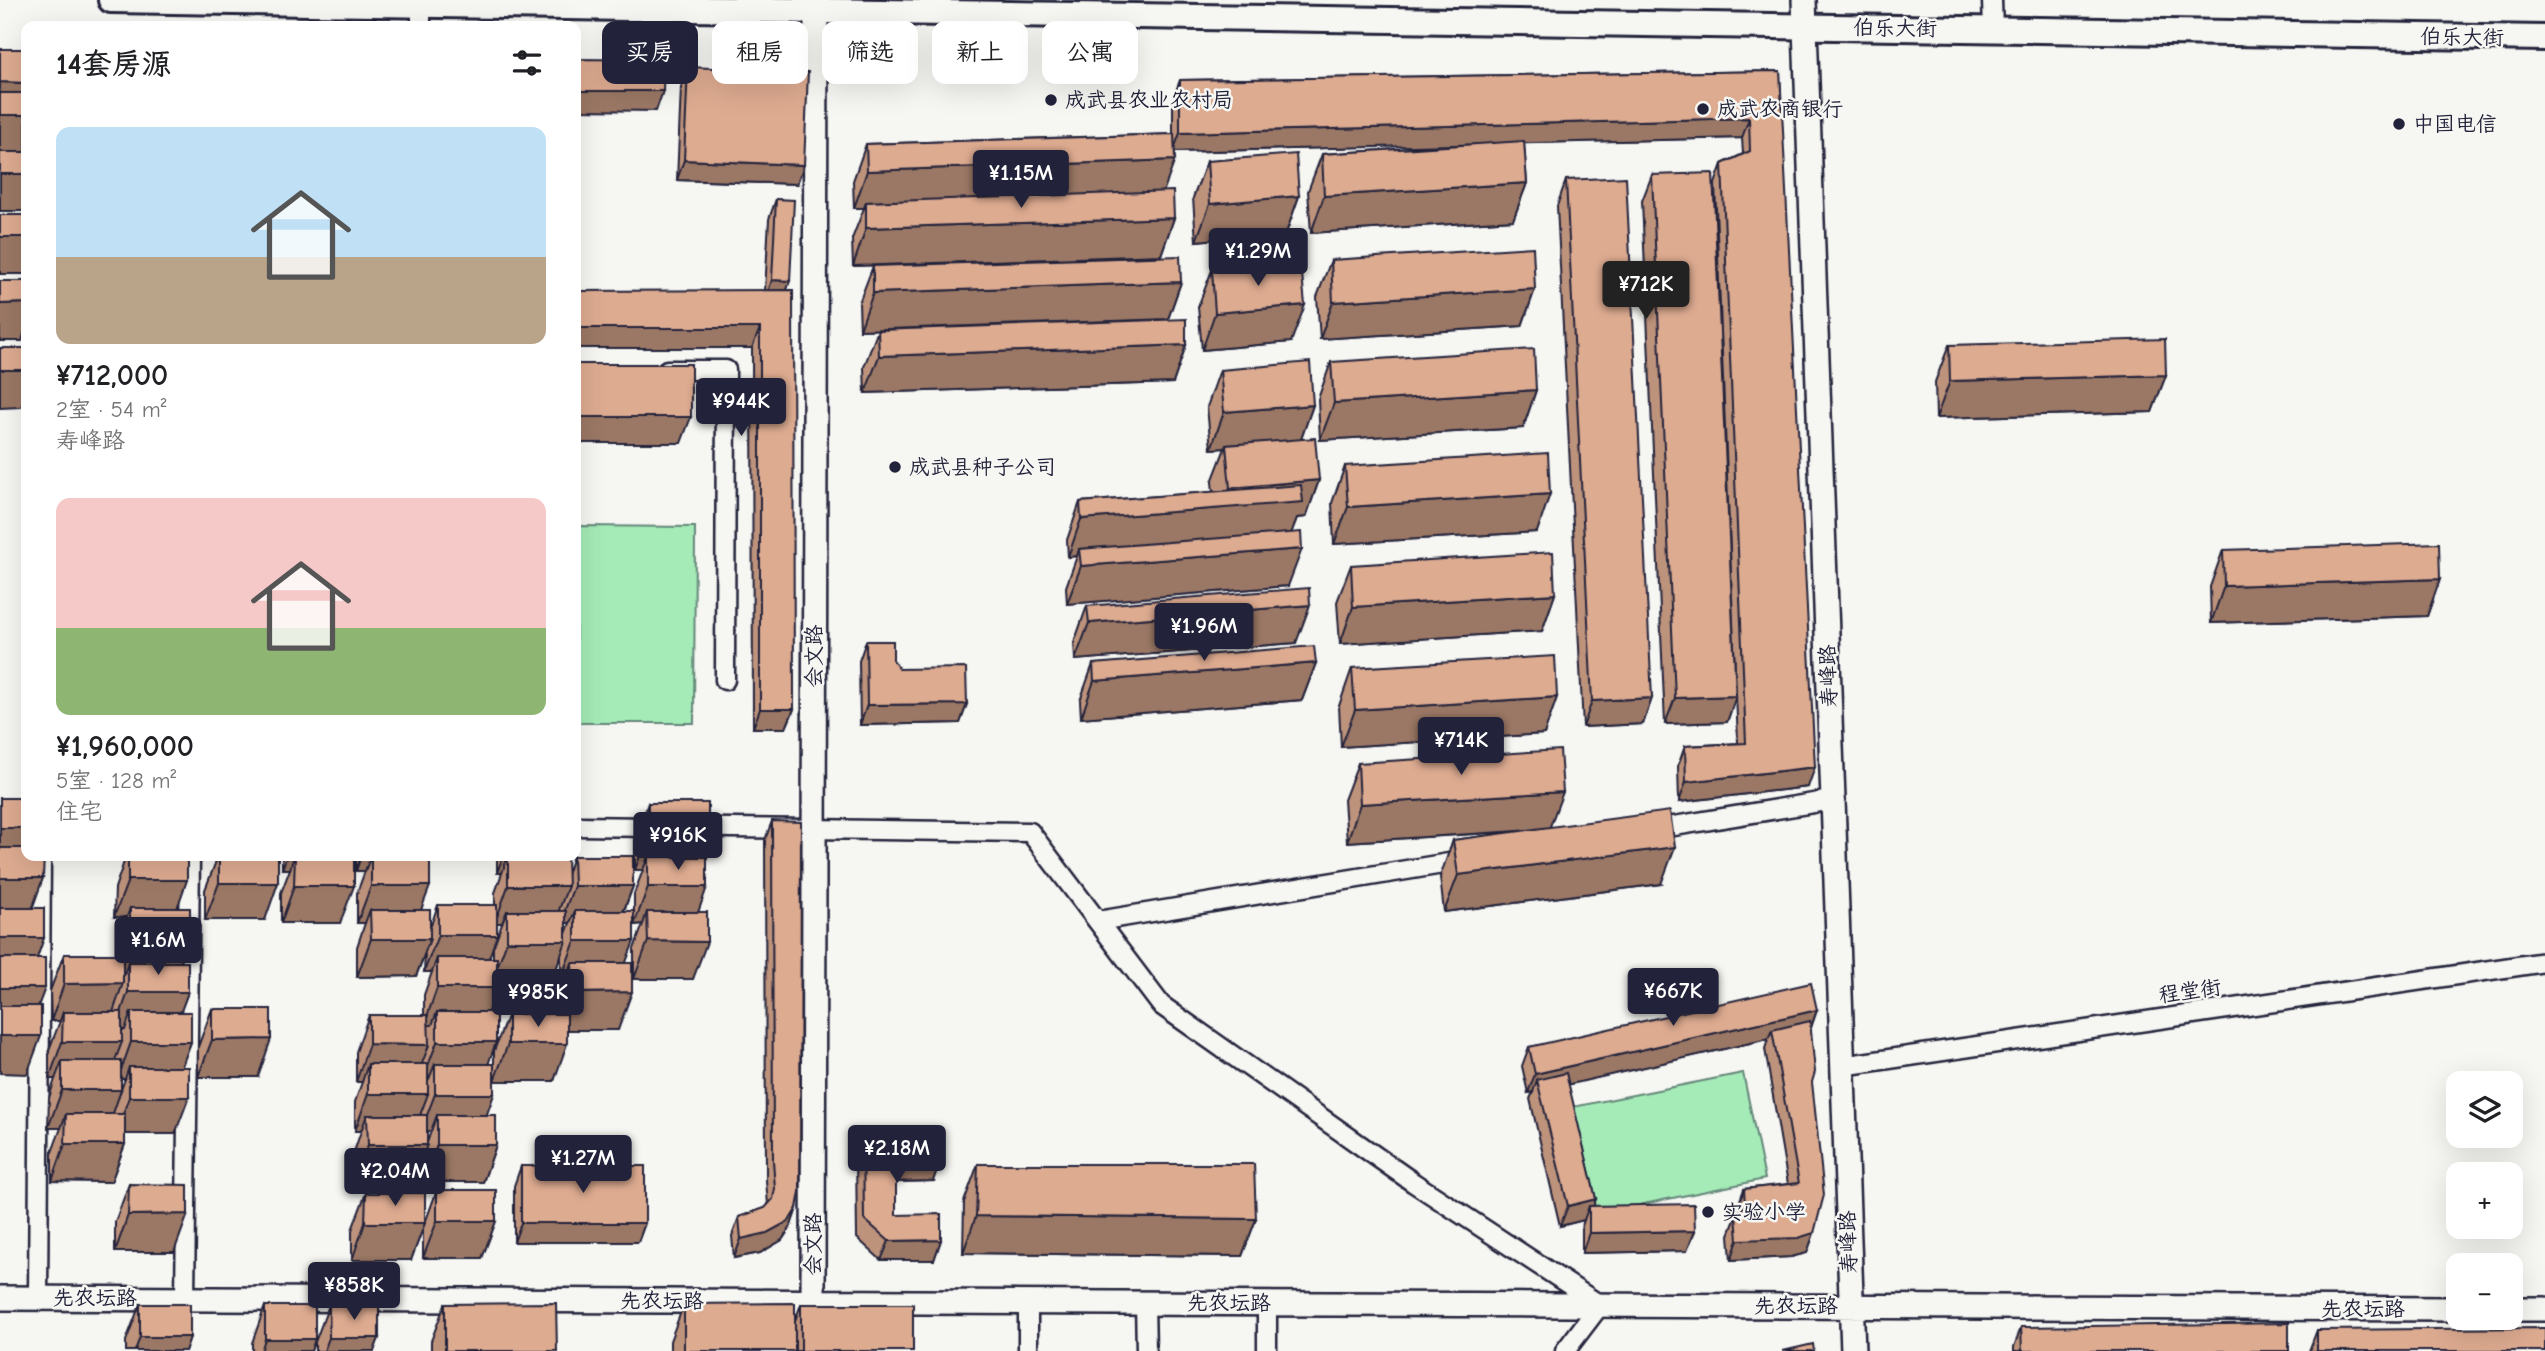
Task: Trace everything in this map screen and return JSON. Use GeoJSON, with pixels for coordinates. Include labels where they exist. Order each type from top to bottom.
{"type":"FeatureCollection","features":[{"type":"Feature","properties":{"kind":"main road","name":"伯乐大街"},"geometry":{"type":"LineString","coordinates":[[111,0],[421,16],[816,11],[2545,38]]}},
{"type":"Feature","properties":{"kind":"street","name":"寿峰路"},"geometry":{"type":"LineString","coordinates":[[1804,0],[1853,1351]]}},
{"type":"Feature","properties":{"kind":"street"},"geometry":{"type":"LineString","coordinates":[[1992,0],[1993,30]]}},
{"type":"Feature","properties":{"kind":"street","name":"会文路"},"geometry":{"type":"LineString","coordinates":[[813,1301],[816,11]]}},
{"type":"Feature","properties":{"kind":"street"},"geometry":{"type":"LineString","coordinates":[[644,370],[726,370],[725,680]]}},
{"type":"Feature","properties":{"kind":"street"},"geometry":{"type":"LineString","coordinates":[[1628,834],[1832,800]]}},
{"type":"Feature","properties":{"kind":"street"},"geometry":{"type":"LineString","coordinates":[[581,826],[1030,832],[1161,1005],[1414,1183],[1600,1305],[1565,1351]]}},
{"type":"Feature","properties":{"kind":"street"},"geometry":{"type":"LineString","coordinates":[[1098,921],[1479,859]]}},
{"type":"Feature","properties":{"kind":"street"},"geometry":{"type":"LineString","coordinates":[[38,1298],[41,861]]}},
{"type":"Feature","properties":{"kind":"street"},"geometry":{"type":"LineString","coordinates":[[185,1298],[190,861]]}},
{"type":"Feature","properties":{"kind":"street","name":"程堂街"},"geometry":{"type":"LineString","coordinates":[[1842,1066],[2545,962]]}},
{"type":"Feature","properties":{"kind":"street","name":"先农坛路"},"geometry":{"type":"LineString","coordinates":[[0,1298],[813,1301],[903,1308],[1028,1302],[2446,1309]]}},
{"type":"Feature","properties":{"kind":"street"},"geometry":{"type":"LineString","coordinates":[[1028,1302],[1028,1351]]}},
{"type":"Feature","properties":{"kind":"street"},"geometry":{"type":"LineString","coordinates":[[1145,1303],[1146,1351]]}},
{"type":"Feature","properties":{"kind":"street"},"geometry":{"type":"LineString","coordinates":[[1267,1303],[1267,1351]]}},
{"type":"Feature","properties":{"kind":"street"},"geometry":{"type":"LineString","coordinates":[[2523,1309],[2545,1310]]}},
{"type":"Feature","properties":{"kind":"green space"},"geometry":{"type":"Polygon","coordinates":[[[581,526],[695,527],[694,723],[581,723],[581,526]]]}},
{"type":"Feature","properties":{"kind":"green space"},"geometry":{"type":"Polygon","coordinates":[[[1743,1073],[1765,1179],[1595,1214],[1573,1107],[1743,1073]]]}},
{"type":"Feature","properties":{"kind":"building"},"geometry":{"type":"Polygon","coordinates":[[[0,49],[21,49],[21,83],[0,82],[0,49]]]}},
{"type":"Feature","properties":{"kind":"building"},"geometry":{"type":"Polygon","coordinates":[[[581,59],[602,59],[602,84],[663,84],[663,91],[581,91],[581,59]]]}},
{"type":"Feature","properties":{"kind":"building"},"geometry":{"type":"Polygon","coordinates":[[[698,67],[712,68],[712,84],[807,84],[804,165],[684,160],[687,84],[698,84],[698,67]]]}},
{"type":"Feature","properties":{"kind":"building"},"geometry":{"type":"Polygon","coordinates":[[[1780,71],[1815,767],[1686,782],[1685,746],[1746,743],[1722,164],[1750,151],[1749,118],[1180,133],[1180,80],[1780,71]]]}},
{"type":"Feature","properties":{"kind":"building"},"geometry":{"type":"Polygon","coordinates":[[[0,93],[21,93],[21,115],[0,115],[0,93]]]}},
{"type":"Feature","properties":{"kind":"building"},"geometry":{"type":"Polygon","coordinates":[[[1174,134],[1175,160],[867,171],[866,144],[1174,134]]]}},
{"type":"Feature","properties":{"kind":"building"},"geometry":{"type":"Polygon","coordinates":[[[1524,141],[1527,183],[1324,196],[1322,154],[1524,141]]]}},
{"type":"Feature","properties":{"kind":"building"},"geometry":{"type":"Polygon","coordinates":[[[0,152],[21,152],[21,174],[0,174],[0,152]]]}},
{"type":"Feature","properties":{"kind":"building"},"geometry":{"type":"Polygon","coordinates":[[[1296,154],[1299,196],[1210,204],[1207,161],[1296,154]]]}},
{"type":"Feature","properties":{"kind":"building"},"geometry":{"type":"Polygon","coordinates":[[[1713,173],[1736,696],[1675,698],[1652,175],[1713,173]]]}},
{"type":"Feature","properties":{"kind":"building"},"geometry":{"type":"Polygon","coordinates":[[[1626,177],[1652,698],[1592,701],[1566,180],[1626,177]]]}},
{"type":"Feature","properties":{"kind":"building"},"geometry":{"type":"Polygon","coordinates":[[[1173,191],[1174,218],[866,228],[866,202],[1173,191]]]}},
{"type":"Feature","properties":{"kind":"building"},"geometry":{"type":"Polygon","coordinates":[[[776,199],[794,200],[790,281],[772,280],[776,199]]]}},
{"type":"Feature","properties":{"kind":"building"},"geometry":{"type":"Polygon","coordinates":[[[0,215],[21,215],[21,237],[0,237],[0,215]]]}},
{"type":"Feature","properties":{"kind":"building"},"geometry":{"type":"Polygon","coordinates":[[[1533,247],[1535,289],[1333,302],[1331,260],[1533,247]]]}},
{"type":"Feature","properties":{"kind":"building"},"geometry":{"type":"Polygon","coordinates":[[[1180,256],[1181,282],[873,293],[873,266],[1180,256]]]}},
{"type":"Feature","properties":{"kind":"building"},"geometry":{"type":"Polygon","coordinates":[[[1301,263],[1305,305],[1215,313],[1212,270],[1301,263]]]}},
{"type":"Feature","properties":{"kind":"building"},"geometry":{"type":"Polygon","coordinates":[[[0,281],[21,281],[21,303],[0,304],[0,281]]]}},
{"type":"Feature","properties":{"kind":"building"},"geometry":{"type":"Polygon","coordinates":[[[793,290],[794,709],[760,709],[760,328],[581,328],[581,291],[793,290]]]}},
{"type":"Feature","properties":{"kind":"building"},"geometry":{"type":"Polygon","coordinates":[[[1186,319],[1186,345],[879,356],[878,330],[1186,319]]]}},
{"type":"Feature","properties":{"kind":"building"},"geometry":{"type":"Polygon","coordinates":[[[2165,339],[2166,375],[1950,381],[1949,345],[2165,339]]]}},
{"type":"Feature","properties":{"kind":"building"},"geometry":{"type":"Polygon","coordinates":[[[0,348],[21,348],[21,370],[0,370],[0,348]]]}},
{"type":"Feature","properties":{"kind":"building"},"geometry":{"type":"Polygon","coordinates":[[[1534,349],[1536,390],[1334,403],[1331,362],[1534,349]]]}},
{"type":"Feature","properties":{"kind":"building"},"geometry":{"type":"Polygon","coordinates":[[[1310,362],[1313,405],[1224,412],[1220,370],[1310,362]]]}},
{"type":"Feature","properties":{"kind":"building"},"geometry":{"type":"Polygon","coordinates":[[[581,364],[691,364],[691,417],[581,417],[581,364]]]}},
{"type":"Feature","properties":{"kind":"building"},"geometry":{"type":"Polygon","coordinates":[[[1315,438],[1319,480],[1230,488],[1226,445],[1315,438]]]}},
{"type":"Feature","properties":{"kind":"building"},"geometry":{"type":"Polygon","coordinates":[[[1548,453],[1550,494],[1348,507],[1345,466],[1548,453]]]}},
{"type":"Feature","properties":{"kind":"building"},"geometry":{"type":"Polygon","coordinates":[[[1301,485],[1303,502],[1081,519],[1080,502],[1301,485]]]}},
{"type":"Feature","properties":{"kind":"building"},"geometry":{"type":"Polygon","coordinates":[[[1301,532],[1302,549],[1081,566],[1079,549],[1301,532]]]}},
{"type":"Feature","properties":{"kind":"building"},"geometry":{"type":"Polygon","coordinates":[[[2439,543],[2440,579],[2224,586],[2223,550],[2439,543]]]}},
{"type":"Feature","properties":{"kind":"building"},"geometry":{"type":"Polygon","coordinates":[[[1553,552],[1555,594],[1353,607],[1351,565],[1553,552]]]}},
{"type":"Feature","properties":{"kind":"building"},"geometry":{"type":"Polygon","coordinates":[[[1309,588],[1310,605],[1089,623],[1087,606],[1309,588]]]}},
{"type":"Feature","properties":{"kind":"building"},"geometry":{"type":"Polygon","coordinates":[[[866,641],[893,641],[893,660],[899,669],[966,668],[967,704],[867,705],[866,641]]]}},
{"type":"Feature","properties":{"kind":"building"},"geometry":{"type":"Polygon","coordinates":[[[1314,646],[1316,663],[1094,681],[1093,664],[1314,646]]]}},
{"type":"Feature","properties":{"kind":"building"},"geometry":{"type":"Polygon","coordinates":[[[1555,656],[1557,697],[1355,710],[1352,668],[1555,656]]]}},
{"type":"Feature","properties":{"kind":"building"},"geometry":{"type":"Polygon","coordinates":[[[1560,750],[1563,792],[1360,804],[1358,763],[1560,750]]]}},
{"type":"Feature","properties":{"kind":"building"},"geometry":{"type":"Polygon","coordinates":[[[0,798],[21,798],[21,828],[0,828],[0,798]]]}},
{"type":"Feature","properties":{"kind":"building"},"geometry":{"type":"Polygon","coordinates":[[[648,803],[708,803],[708,833],[648,833],[648,803]]]}},
{"type":"Feature","properties":{"kind":"building"},"geometry":{"type":"Polygon","coordinates":[[[1670,811],[1675,847],[1458,875],[1453,840],[1670,811]]]}},
{"type":"Feature","properties":{"kind":"building"},"geometry":{"type":"Polygon","coordinates":[[[772,821],[801,822],[800,1192],[797,1208],[789,1221],[767,1233],[741,1239],[739,1217],[765,1208],[773,1199],[775,1188],[772,821]]]}},
{"type":"Feature","properties":{"kind":"building"},"geometry":{"type":"Polygon","coordinates":[[[0,848],[21,848],[21,861],[44,861],[43,878],[0,878],[0,848]]]}},
{"type":"Feature","properties":{"kind":"building"},"geometry":{"type":"Polygon","coordinates":[[[581,856],[633,856],[633,886],[574,886],[573,861],[581,861],[581,856]]]}},
{"type":"Feature","properties":{"kind":"building"},"geometry":{"type":"Polygon","coordinates":[[[648,857],[707,857],[707,887],[648,887],[648,857]]]}},
{"type":"Feature","properties":{"kind":"building"},"geometry":{"type":"Polygon","coordinates":[[[128,861],[187,861],[187,880],[128,880],[128,861]]]}},
{"type":"Feature","properties":{"kind":"building"},"geometry":{"type":"Polygon","coordinates":[[[219,861],[278,861],[278,883],[219,883],[219,861]]]}},
{"type":"Feature","properties":{"kind":"building"},"geometry":{"type":"Polygon","coordinates":[[[295,861],[354,861],[354,886],[294,886],[295,861]]]}},
{"type":"Feature","properties":{"kind":"building"},"geometry":{"type":"Polygon","coordinates":[[[371,861],[430,861],[430,886],[371,886],[371,861]]]}},
{"type":"Feature","properties":{"kind":"building"},"geometry":{"type":"Polygon","coordinates":[[[508,861],[567,861],[568,886],[508,886],[508,861]]]}},
{"type":"Feature","properties":{"kind":"building"},"geometry":{"type":"Polygon","coordinates":[[[438,905],[497,905],[497,935],[438,935],[438,905]]]}},
{"type":"Feature","properties":{"kind":"building"},"geometry":{"type":"Polygon","coordinates":[[[0,908],[44,908],[44,938],[0,938],[0,908]]]}},
{"type":"Feature","properties":{"kind":"building"},"geometry":{"type":"Polygon","coordinates":[[[130,908],[190,908],[190,938],[130,937],[130,908]]]}},
{"type":"Feature","properties":{"kind":"building"},"geometry":{"type":"Polygon","coordinates":[[[370,910],[430,910],[430,939],[371,939],[370,910]]]}},
{"type":"Feature","properties":{"kind":"building"},"geometry":{"type":"Polygon","coordinates":[[[507,911],[566,911],[566,941],[507,941],[507,911]]]}},
{"type":"Feature","properties":{"kind":"building"},"geometry":{"type":"Polygon","coordinates":[[[575,911],[634,911],[634,941],[575,941],[575,911]]]}},
{"type":"Feature","properties":{"kind":"building"},"geometry":{"type":"Polygon","coordinates":[[[647,912],[707,912],[707,942],[648,941],[647,912]]]}},
{"type":"Feature","properties":{"kind":"building"},"geometry":{"type":"Polygon","coordinates":[[[64,954],[123,954],[123,983],[64,984],[64,954]]]}},
{"type":"Feature","properties":{"kind":"building"},"geometry":{"type":"Polygon","coordinates":[[[0,958],[45,958],[45,988],[0,988],[0,958]]]}},
{"type":"Feature","properties":{"kind":"building"},"geometry":{"type":"Polygon","coordinates":[[[437,958],[497,958],[497,988],[437,988],[437,958]]]}},
{"type":"Feature","properties":{"kind":"building"},"geometry":{"type":"Polygon","coordinates":[[[128,962],[188,962],[188,992],[128,992],[128,962]]]}},
{"type":"Feature","properties":{"kind":"building"},"geometry":{"type":"Polygon","coordinates":[[[572,963],[632,963],[632,992],[573,993],[572,963]]]}},
{"type":"Feature","properties":{"kind":"building"},"geometry":{"type":"Polygon","coordinates":[[[1811,983],[1817,1010],[1535,1074],[1529,1047],[1811,983]]]}},
{"type":"Feature","properties":{"kind":"building"},"geometry":{"type":"Polygon","coordinates":[[[0,1006],[41,1006],[41,1036],[0,1036],[0,1006]]]}},
{"type":"Feature","properties":{"kind":"building"},"geometry":{"type":"Polygon","coordinates":[[[212,1009],[271,1009],[271,1039],[212,1040],[212,1009]]]}},
{"type":"Feature","properties":{"kind":"building"},"geometry":{"type":"Polygon","coordinates":[[[63,1012],[122,1012],[122,1042],[62,1042],[63,1012]]]}},
{"type":"Feature","properties":{"kind":"building"},"geometry":{"type":"Polygon","coordinates":[[[131,1012],[191,1012],[191,1042],[131,1042],[131,1012]]]}},
{"type":"Feature","properties":{"kind":"building"},"geometry":{"type":"Polygon","coordinates":[[[437,1012],[496,1012],[496,1042],[437,1042],[437,1012]]]}},
{"type":"Feature","properties":{"kind":"building"},"geometry":{"type":"Polygon","coordinates":[[[508,1014],[567,1014],[567,1044],[508,1044],[508,1014]]]}},
{"type":"Feature","properties":{"kind":"building"},"geometry":{"type":"Polygon","coordinates":[[[369,1015],[428,1015],[429,1045],[369,1044],[369,1015]]]}},
{"type":"Feature","properties":{"kind":"building"},"geometry":{"type":"Polygon","coordinates":[[[1810,1021],[1815,1072],[1812,1082],[1824,1195],[1814,1233],[1798,1238],[1738,1240],[1736,1215],[1745,1206],[1744,1189],[1799,1183],[1772,1030],[1810,1021]]]}},
{"type":"Feature","properties":{"kind":"building"},"geometry":{"type":"Polygon","coordinates":[[[62,1061],[121,1061],[121,1090],[62,1090],[62,1061]]]}},
{"type":"Feature","properties":{"kind":"building"},"geometry":{"type":"Polygon","coordinates":[[[368,1064],[428,1064],[428,1094],[368,1094],[368,1064]]]}},
{"type":"Feature","properties":{"kind":"building"},"geometry":{"type":"Polygon","coordinates":[[[435,1064],[494,1064],[494,1094],[435,1094],[435,1064]]]}},
{"type":"Feature","properties":{"kind":"building"},"geometry":{"type":"Polygon","coordinates":[[[129,1067],[189,1067],[189,1097],[129,1097],[129,1067]]]}},
{"type":"Feature","properties":{"kind":"building"},"geometry":{"type":"Polygon","coordinates":[[[1566,1073],[1596,1199],[1568,1206],[1537,1080],[1566,1073]]]}},
{"type":"Feature","properties":{"kind":"building"},"geometry":{"type":"Polygon","coordinates":[[[66,1114],[125,1114],[125,1144],[65,1144],[66,1114]]]}},
{"type":"Feature","properties":{"kind":"building"},"geometry":{"type":"Polygon","coordinates":[[[367,1115],[427,1115],[427,1145],[368,1145],[367,1115]]]}},
{"type":"Feature","properties":{"kind":"building"},"geometry":{"type":"Polygon","coordinates":[[[437,1115],[496,1115],[496,1145],[437,1145],[437,1115]]]}},
{"type":"Feature","properties":{"kind":"building"},"geometry":{"type":"Polygon","coordinates":[[[863,1135],[940,1135],[940,1162],[896,1162],[896,1215],[941,1214],[941,1240],[889,1241],[864,1219],[863,1135]]]}},
{"type":"Feature","properties":{"kind":"building"},"geometry":{"type":"Polygon","coordinates":[[[978,1164],[1254,1164],[1256,1219],[976,1216],[978,1164]]]}},
{"type":"Feature","properties":{"kind":"building"},"geometry":{"type":"Polygon","coordinates":[[[521,1166],[645,1166],[645,1223],[521,1223],[521,1166]]]}},
{"type":"Feature","properties":{"kind":"building"},"geometry":{"type":"Polygon","coordinates":[[[129,1184],[188,1185],[188,1214],[128,1215],[129,1184]]]}},
{"type":"Feature","properties":{"kind":"building"},"geometry":{"type":"Polygon","coordinates":[[[437,1190],[496,1190],[496,1221],[437,1221],[437,1190]]]}},
{"type":"Feature","properties":{"kind":"building"},"geometry":{"type":"Polygon","coordinates":[[[366,1193],[425,1193],[425,1223],[365,1223],[366,1193]]]}},
{"type":"Feature","properties":{"kind":"building"},"geometry":{"type":"Polygon","coordinates":[[[1694,1204],[1695,1231],[1589,1233],[1589,1206],[1694,1204]]]}},
{"type":"Feature","properties":{"kind":"building"},"geometry":{"type":"Polygon","coordinates":[[[556,1303],[557,1351],[445,1351],[445,1304],[556,1303]]]}},
{"type":"Feature","properties":{"kind":"building"},"geometry":{"type":"Polygon","coordinates":[[[795,1303],[795,1351],[684,1351],[684,1304],[795,1303]]]}},
{"type":"Feature","properties":{"kind":"building"},"geometry":{"type":"Polygon","coordinates":[[[140,1304],[190,1304],[190,1337],[140,1337],[140,1304]]]}},
{"type":"Feature","properties":{"kind":"building"},"geometry":{"type":"Polygon","coordinates":[[[801,1304],[913,1304],[913,1351],[801,1351],[801,1304]]]}},
{"type":"Feature","properties":{"kind":"building"},"geometry":{"type":"Polygon","coordinates":[[[329,1305],[379,1305],[379,1338],[329,1338],[329,1305]]]}},
{"type":"Feature","properties":{"kind":"building"},"geometry":{"type":"Polygon","coordinates":[[[265,1306],[315,1306],[315,1339],[265,1339],[265,1306]]]}},
{"type":"Feature","properties":{"kind":"building"},"geometry":{"type":"Polygon","coordinates":[[[2289,1323],[2289,1351],[2022,1351],[2021,1327],[2289,1323]]]}},
{"type":"Feature","properties":{"kind":"building"},"geometry":{"type":"Polygon","coordinates":[[[2545,1328],[2545,1351],[2317,1351],[2317,1330],[2545,1328]]]}},
{"type":"Feature","properties":{"kind":"building"},"geometry":{"type":"Polygon","coordinates":[[[1813,1344],[1814,1351],[1783,1351],[1813,1344]]]}},
{"type":"Feature","properties":{"kind":"place","name":"成武县农业农村局"},"geometry":{"type":"Point","coordinates":[1051,100]}},
{"type":"Feature","properties":{"kind":"place","name":"成武农商银行"},"geometry":{"type":"Point","coordinates":[1703,109]}},
{"type":"Feature","properties":{"kind":"place","name":"中国电信"},"geometry":{"type":"Point","coordinates":[2399,124]}},
{"type":"Feature","properties":{"kind":"place","name":"成武县种子公司"},"geometry":{"type":"Point","coordinates":[895,467]}},
{"type":"Feature","properties":{"kind":"place","name":"实验小学"},"geometry":{"type":"Point","coordinates":[1708,1212]}}]}
